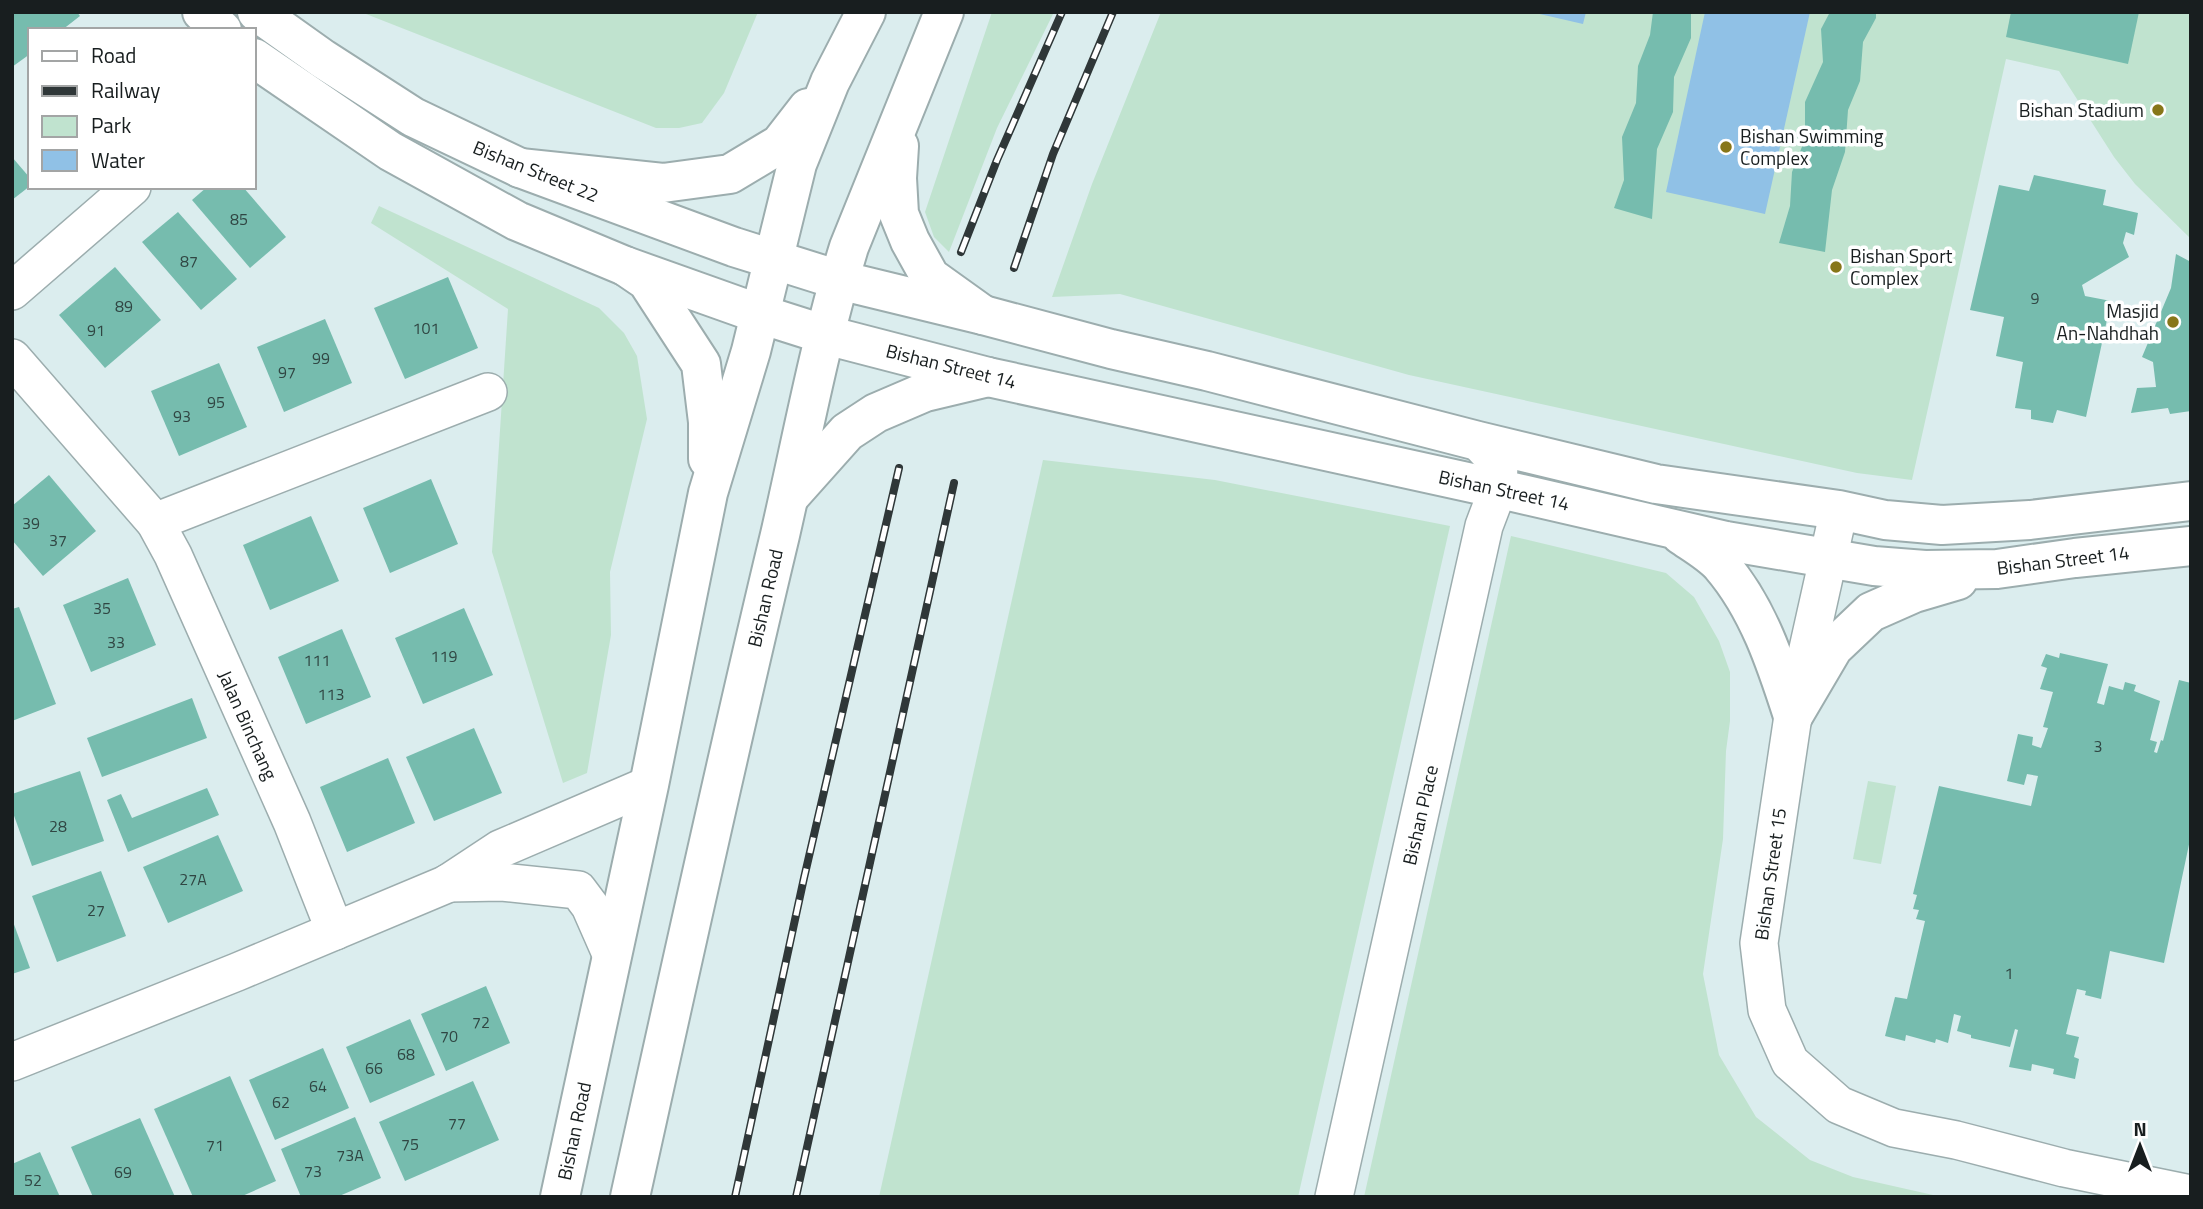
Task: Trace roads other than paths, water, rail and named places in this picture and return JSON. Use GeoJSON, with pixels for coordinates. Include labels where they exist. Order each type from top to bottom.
{"type":"FeatureCollection","features":[{"type":"Feature","properties":{"kind":"main road"},"geometry":{"type":"LineString","coordinates":[[202,12],[220,28]]}},
{"type":"Feature","properties":{"kind":"main road","name":"Bishan Street 22"},"geometry":{"type":"LineString","coordinates":[[257,12],[323,59],[414,117],[520,167],[734,247],[839,280]]}},
{"type":"Feature","properties":{"kind":"main road","name":"Bishan Road"},"geometry":{"type":"LineString","coordinates":[[560,1197],[649,785],[708,493],[751,351],[797,164],[830,82],[866,12]]}},
{"type":"Feature","properties":{"kind":"main road","name":"Bishan Road"},"geometry":{"type":"LineString","coordinates":[[631,1197],[741,696],[839,280],[849,247],[944,12]]}},
{"type":"Feature","properties":{"kind":"main road"},"geometry":{"type":"LineString","coordinates":[[256,59],[390,151],[517,221],[625,266],[826,335]]}},
{"type":"Feature","properties":{"kind":"main road"},"geometry":{"type":"LineString","coordinates":[[520,167],[663,184],[730,174],[780,144],[830,82]]}},
{"type":"Feature","properties":{"kind":"main road"},"geometry":{"type":"LineString","coordinates":[[900,123],[897,178],[899,214],[910,241],[930,277],[983,315]]}},
{"type":"Feature","properties":{"kind":"main road"},"geometry":{"type":"LineString","coordinates":[[625,266],[648,281],[701,364],[708,422],[708,493]]}},
{"type":"Feature","properties":{"kind":"main road","name":"Bishan Street 14"},"geometry":{"type":"LineString","coordinates":[[839,280],[1656,484],[1839,510],[1885,520],[1942,525],[2030,520],[2191,501]]}},
{"type":"Feature","properties":{"kind":"main road","name":"Bishan Street 14"},"geometry":{"type":"LineString","coordinates":[[826,335],[988,377],[1726,541],[1874,566],[1925,570],[1997,569],[2191,546]]}},
{"type":"Feature","properties":{"kind":"main road"},"geometry":{"type":"LineString","coordinates":[[789,497],[847,432],[876,413],[925,392],[988,377]]}},
{"type":"Feature","properties":{"kind":"main road"},"geometry":{"type":"LineString","coordinates":[[1671,527],[1719,563],[1751,607],[1774,657],[1793,716]]}},
{"type":"Feature","properties":{"kind":"main road"},"geometry":{"type":"LineString","coordinates":[[1793,716],[1833,648],[1871,612],[1914,593],[1997,569]]}},
{"type":"Feature","properties":{"kind":"street"},"geometry":{"type":"LineString","coordinates":[[12,291],[130,189]]}},
{"type":"Feature","properties":{"kind":"street","name":"Jalan Binchang"},"geometry":{"type":"LineString","coordinates":[[12,358],[155,522],[173,555],[286,809],[335,932]]}},
{"type":"Feature","properties":{"kind":"street"},"geometry":{"type":"LineString","coordinates":[[155,522],[488,392]]}},
{"type":"Feature","properties":{"kind":"street"},"geometry":{"type":"LineString","coordinates":[[1478,441],[1499,464],[1498,489]]}},
{"type":"Feature","properties":{"kind":"street","name":"Bishan Place"},"geometry":{"type":"LineString","coordinates":[[1334,1197],[1484,526],[1498,489]]}},
{"type":"Feature","properties":{"kind":"street","name":"Bishan Street 15"},"geometry":{"type":"LineString","coordinates":[[1839,510],[1793,716],[1759,943],[1767,1010],[1790,1062],[1839,1105],[1894,1128],[1956,1140],[2064,1168],[2191,1194]]}},
{"type":"Feature","properties":{"kind":"street"},"geometry":{"type":"LineString","coordinates":[[12,1062],[447,884],[500,849],[601,808],[649,785]]}},
{"type":"Feature","properties":{"kind":"street"},"geometry":{"type":"LineString","coordinates":[[447,884],[502,882],[578,890],[590,906],[612,956]]}},
{"type":"Feature","properties":{"kind":"water"},"geometry":{"type":"Polygon","coordinates":[[[1531,12],[1586,12],[1583,24],[1531,12]]]}},
{"type":"Feature","properties":{"kind":"water"},"geometry":{"type":"Polygon","coordinates":[[[1705,12],[1810,12],[1765,214],[1666,192],[1705,12]]]}},
{"type":"Feature","properties":{"kind":"railway"},"geometry":{"type":"LineString","coordinates":[[961,252],[997,160],[1062,12]]}},
{"type":"Feature","properties":{"kind":"railway"},"geometry":{"type":"LineString","coordinates":[[1014,268],[1053,154],[1113,12]]}},
{"type":"Feature","properties":{"kind":"railway"},"geometry":{"type":"LineString","coordinates":[[735,1197],[804,878],[899,468]]}},
{"type":"Feature","properties":{"kind":"railway"},"geometry":{"type":"LineString","coordinates":[[796,1197],[954,483]]}},
{"type":"Feature","properties":{"kind":"place","name":"Bishan Stadium"},"geometry":{"type":"Point","coordinates":[2158,110]}},
{"type":"Feature","properties":{"kind":"place","name":"Bishan Swimming Complex"},"geometry":{"type":"Point","coordinates":[1726,147]}},
{"type":"Feature","properties":{"kind":"place","name":"Bishan Sport Complex"},"geometry":{"type":"Point","coordinates":[1836,267]}},
{"type":"Feature","properties":{"kind":"place","name":"Masjid An-Nahdhah"},"geometry":{"type":"Point","coordinates":[2173,322]}}]}
